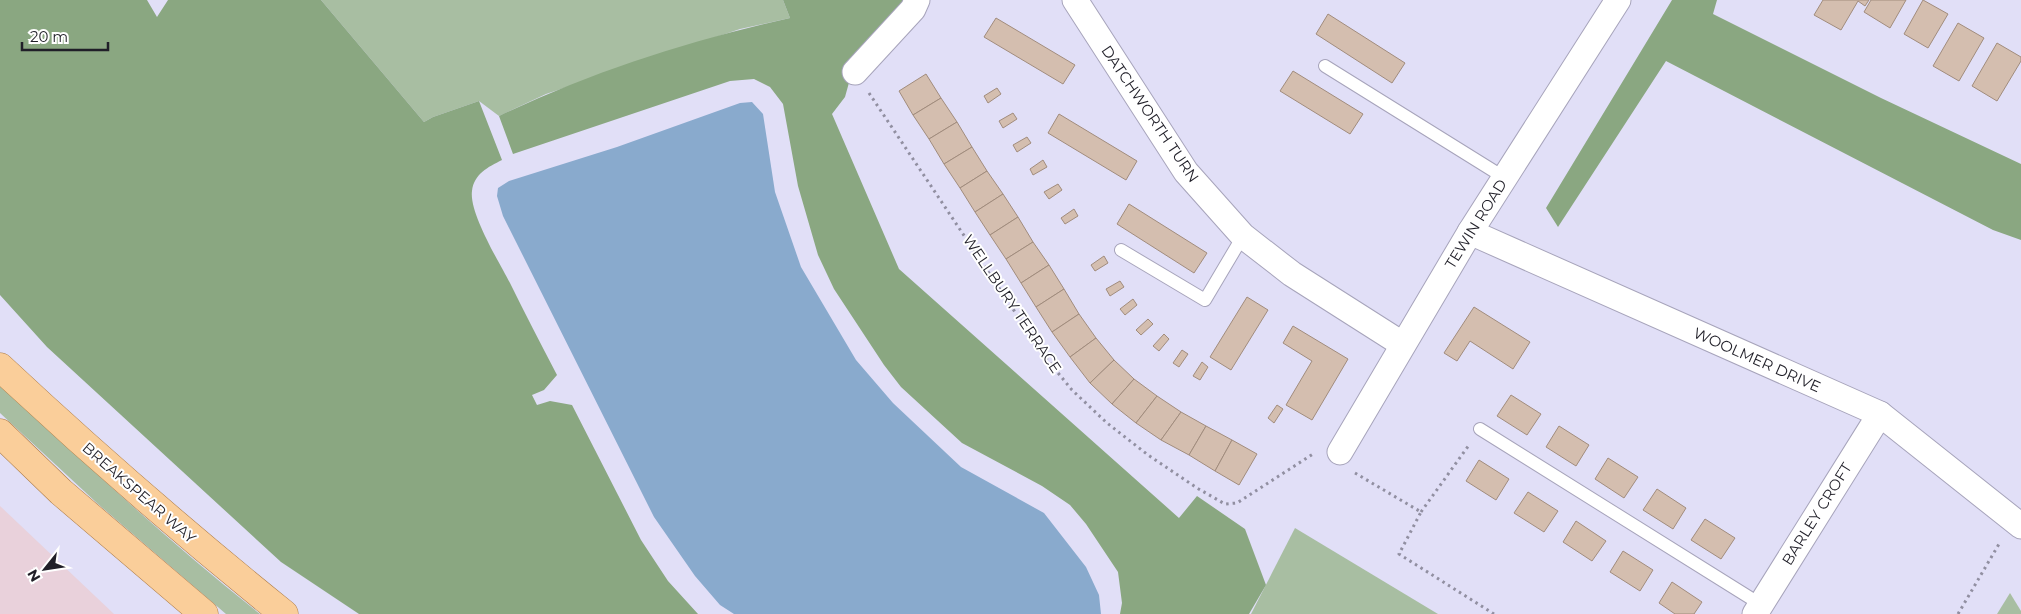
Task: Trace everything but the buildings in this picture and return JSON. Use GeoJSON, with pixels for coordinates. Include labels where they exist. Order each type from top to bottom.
{"type":"FeatureCollection","features":[{"type":"Feature","properties":{"kind":"main road","name":"BREAKSPEAR WAY"},"geometry":{"type":"LineString","coordinates":[[0,367],[87,448],[206,551],[284,614]]}},
{"type":"Feature","properties":{"kind":"main road"},"geometry":{"type":"LineString","coordinates":[[0,433],[61,492],[204,614]]}},
{"type":"Feature","properties":{"kind":"street"},"geometry":{"type":"LineString","coordinates":[[855,72],[914,9],[917,0]]}},
{"type":"Feature","properties":{"kind":"street","name":"DATCHWORTH TURN"},"geometry":{"type":"LineString","coordinates":[[1075,0],[1186,172],[1243,236],[1292,274],[1402,344]]}},
{"type":"Feature","properties":{"kind":"street","name":"TEWIN ROAD"},"geometry":{"type":"LineString","coordinates":[[1337,458],[1389,372],[1402,344],[1470,232],[1618,0]]}},
{"type":"Feature","properties":{"kind":"street","name":"WOOLMER DRIVE"},"geometry":{"type":"LineString","coordinates":[[1470,232],[1880,414],[2018,523]]}},
{"type":"Feature","properties":{"kind":"street","name":"BARLEY CROFT"},"geometry":{"type":"LineString","coordinates":[[1757,609],[1880,414]]}},
{"type":"Feature","properties":{"kind":"lane"},"geometry":{"type":"LineString","coordinates":[[1325,66],[1505,178]]}},
{"type":"Feature","properties":{"kind":"lane"},"geometry":{"type":"LineString","coordinates":[[1121,250],[1205,300],[1243,236]]}},
{"type":"Feature","properties":{"kind":"lane"},"geometry":{"type":"LineString","coordinates":[[1480,429],[1757,609]]}},
{"type":"Feature","properties":{"kind":"path","name":"WELLBURY TERRACE"},"geometry":{"type":"LineString","coordinates":[[855,72],[1045,358],[1072,390],[1107,423],[1148,455],[1197,488],[1225,504],[1237,503],[1337,458]]}},
{"type":"Feature","properties":{"kind":"path"},"geometry":{"type":"LineString","coordinates":[[1480,429],[1421,512],[1399,554],[1494,614]]}},
{"type":"Feature","properties":{"kind":"path"},"geometry":{"type":"LineString","coordinates":[[1337,458],[1421,512]]}},
{"type":"Feature","properties":{"kind":"path"},"geometry":{"type":"LineString","coordinates":[[1958,614],[2018,523]]}},
{"type":"Feature","properties":{"kind":"shaded area"},"geometry":{"type":"Polygon","coordinates":[[[0,506],[114,614],[0,614],[0,506]]]}},
{"type":"Feature","properties":{"kind":"green space"},"geometry":{"type":"Polygon","coordinates":[[[0,0],[147,0],[157,17],[168,0],[321,0],[424,122],[479,101],[502,160],[487,168],[473,185],[472,200],[475,212],[557,375],[544,390],[532,395],[537,405],[550,401],[572,405],[641,540],[668,581],[698,614],[359,614],[281,562],[47,347],[0,295],[0,0]]]}},
{"type":"Feature","properties":{"kind":"green space"},"geometry":{"type":"Polygon","coordinates":[[[321,0],[783,0],[790,18],[740,29],[546,94],[499,116],[479,101],[424,122],[321,0]]]}},
{"type":"Feature","properties":{"kind":"green space"},"geometry":{"type":"Polygon","coordinates":[[[783,0],[905,0],[850,79],[845,97],[832,114],[899,269],[1179,518],[1197,496],[1245,529],[1266,585],[1249,614],[1120,614],[1122,603],[1118,572],[1086,524],[1070,505],[1042,486],[962,443],[901,387],[884,365],[834,289],[818,255],[798,186],[783,104],[770,87],[754,79],[730,81],[513,154],[499,116],[605,71],[715,36],[790,18],[783,0]]]}},
{"type":"Feature","properties":{"kind":"green space"},"geometry":{"type":"Polygon","coordinates":[[[1672,0],[1717,0],[1713,14],[1881,98],[2021,164],[2021,240],[1993,230],[1666,61],[1558,227],[1546,208],[1672,0]]]}},
{"type":"Feature","properties":{"kind":"green space"},"geometry":{"type":"Polygon","coordinates":[[[0,384],[95,473],[226,587],[260,614],[226,614],[98,504],[0,413],[0,384]]]}},
{"type":"Feature","properties":{"kind":"green space"},"geometry":{"type":"Polygon","coordinates":[[[1295,528],[1438,614],[1251,614],[1295,528]]]}},
{"type":"Feature","properties":{"kind":"green space"},"geometry":{"type":"Polygon","coordinates":[[[2010,593],[2021,614],[1997,614],[2010,593]]]}},
{"type":"Feature","properties":{"kind":"water"},"geometry":{"type":"Polygon","coordinates":[[[752,102],[763,114],[775,192],[801,267],[856,360],[893,403],[961,467],[1044,513],[1086,567],[1099,595],[1101,614],[734,614],[720,605],[695,576],[654,517],[503,216],[497,196],[498,188],[509,181],[617,147],[740,103],[752,102]]]}}]}
